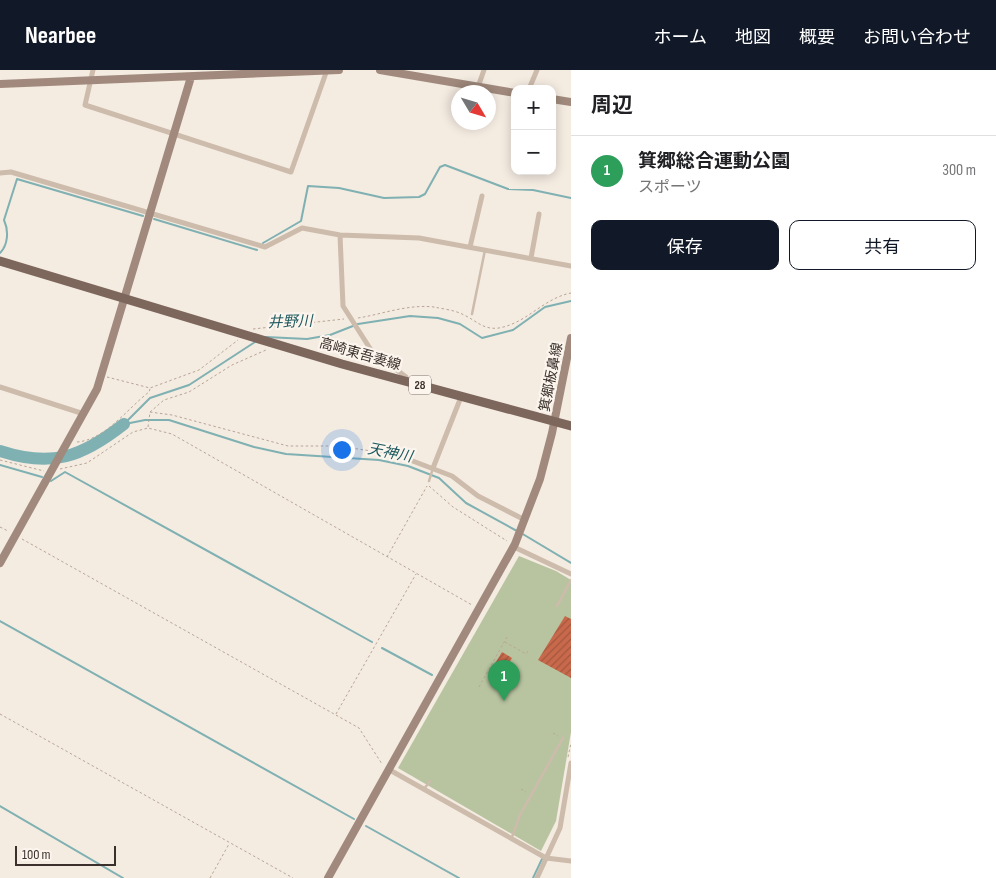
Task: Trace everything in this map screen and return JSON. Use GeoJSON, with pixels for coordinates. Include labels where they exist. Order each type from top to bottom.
{"type":"FeatureCollection","features":[{"type":"Feature","properties":{"kind":"main road","name":"高崎東吾妻線"},"geometry":{"type":"LineString","coordinates":[[0,261],[253,338],[406,382],[571,426]]}},
{"type":"Feature","properties":{"kind":"street"},"geometry":{"type":"LineString","coordinates":[[93,70],[85,105],[291,172],[327,70]]}},
{"type":"Feature","properties":{"kind":"street"},"geometry":{"type":"LineString","coordinates":[[0,84],[90,81],[159,73],[191,77],[339,70]]}},
{"type":"Feature","properties":{"kind":"street"},"geometry":{"type":"LineString","coordinates":[[380,70],[466,85]]}},
{"type":"Feature","properties":{"kind":"street"},"geometry":{"type":"LineString","coordinates":[[479,85],[484,70]]}},
{"type":"Feature","properties":{"kind":"street"},"geometry":{"type":"LineString","coordinates":[[531,85],[537,70]]}},
{"type":"Feature","properties":{"kind":"street"},"geometry":{"type":"LineString","coordinates":[[0,563],[84,414],[102,375],[191,77]]}},
{"type":"Feature","properties":{"kind":"street"},"geometry":{"type":"LineString","coordinates":[[496,90],[511,92]]}},
{"type":"Feature","properties":{"kind":"street"},"geometry":{"type":"LineString","coordinates":[[556,100],[571,102]]}},
{"type":"Feature","properties":{"kind":"street"},"geometry":{"type":"LineString","coordinates":[[0,173],[11,172],[265,247],[302,228],[340,235],[419,238],[571,266]]}},
{"type":"Feature","properties":{"kind":"street"},"geometry":{"type":"LineString","coordinates":[[470,248],[482,196]]}},
{"type":"Feature","properties":{"kind":"street"},"geometry":{"type":"LineString","coordinates":[[530,258],[539,214]]}},
{"type":"Feature","properties":{"kind":"street"},"geometry":{"type":"LineString","coordinates":[[340,235],[343,306],[354,320],[357,330],[376,355],[406,377],[406,382]]}},
{"type":"Feature","properties":{"kind":"street","name":"箕郷板鼻線"},"geometry":{"type":"LineString","coordinates":[[328,878],[515,544],[540,478],[570,353],[571,338]]}},
{"type":"Feature","properties":{"kind":"street"},"geometry":{"type":"LineString","coordinates":[[0,387],[84,414]]}},
{"type":"Feature","properties":{"kind":"street"},"geometry":{"type":"LineString","coordinates":[[432,471],[461,397]]}},
{"type":"Feature","properties":{"kind":"street"},"geometry":{"type":"LineString","coordinates":[[397,455],[432,471],[452,476],[478,496],[524,522]]}},
{"type":"Feature","properties":{"kind":"street"},"geometry":{"type":"LineString","coordinates":[[515,544],[571,574]]}},
{"type":"Feature","properties":{"kind":"street"},"geometry":{"type":"LineString","coordinates":[[537,878],[560,828],[571,764]]}},
{"type":"Feature","properties":{"kind":"street"},"geometry":{"type":"LineString","coordinates":[[388,769],[546,858],[571,861]]}},
{"type":"Feature","properties":{"kind":"lane"},"geometry":{"type":"LineString","coordinates":[[472,314],[485,250]]}},
{"type":"Feature","properties":{"kind":"lane"},"geometry":{"type":"LineString","coordinates":[[429,481],[432,471]]}},
{"type":"Feature","properties":{"kind":"lane"},"geometry":{"type":"LineString","coordinates":[[557,606],[571,580]]}},
{"type":"Feature","properties":{"kind":"lane"},"geometry":{"type":"LineString","coordinates":[[511,838],[520,815],[563,738]]}},
{"type":"Feature","properties":{"kind":"lane"},"geometry":{"type":"LineString","coordinates":[[424,789],[430,781]]}},
{"type":"Feature","properties":{"kind":"path"},"geometry":{"type":"LineString","coordinates":[[268,326],[354,320],[401,308],[432,307],[463,314],[486,328],[499,328],[524,319],[551,299],[571,293]]}},
{"type":"Feature","properties":{"kind":"path"},"geometry":{"type":"LineString","coordinates":[[102,375],[150,388],[199,370],[236,342]]}},
{"type":"Feature","properties":{"kind":"path"},"geometry":{"type":"LineString","coordinates":[[148,428],[150,412],[164,400],[189,392],[232,365],[260,352]]}},
{"type":"Feature","properties":{"kind":"path"},"geometry":{"type":"LineString","coordinates":[[66,446],[84,442],[100,434],[150,392],[150,388]]}},
{"type":"Feature","properties":{"kind":"path"},"geometry":{"type":"LineString","coordinates":[[150,412],[172,415],[288,446],[338,446],[397,455]]}},
{"type":"Feature","properties":{"kind":"path"},"geometry":{"type":"LineString","coordinates":[[0,460],[34,469],[55,467],[88,462],[126,436],[148,428],[172,434],[479,609]]}},
{"type":"Feature","properties":{"kind":"path"},"geometry":{"type":"LineString","coordinates":[[387,557],[429,481]]}},
{"type":"Feature","properties":{"kind":"path"},"geometry":{"type":"LineString","coordinates":[[427,485],[453,507],[515,544]]}},
{"type":"Feature","properties":{"kind":"path"},"geometry":{"type":"LineString","coordinates":[[0,527],[336,714],[358,728],[388,769]]}},
{"type":"Feature","properties":{"kind":"path"},"geometry":{"type":"LineString","coordinates":[[336,714],[416,574]]}},
{"type":"Feature","properties":{"kind":"path"},"geometry":{"type":"LineString","coordinates":[[479,687],[507,637]]}},
{"type":"Feature","properties":{"kind":"path"},"geometry":{"type":"LineString","coordinates":[[504,642],[526,654],[528,651]]}},
{"type":"Feature","properties":{"kind":"path"},"geometry":{"type":"LineString","coordinates":[[0,714],[293,878]]}},
{"type":"Feature","properties":{"kind":"path"},"geometry":{"type":"LineString","coordinates":[[553,733],[563,738]]}},
{"type":"Feature","properties":{"kind":"path"},"geometry":{"type":"LineString","coordinates":[[521,789],[531,795]]}},
{"type":"Feature","properties":{"kind":"path"},"geometry":{"type":"LineString","coordinates":[[210,878],[230,843]]}},
{"type":"Feature","properties":{"kind":"green space"},"geometry":{"type":"Polygon","coordinates":[[[519,556],[556,571],[571,580],[571,732],[556,821],[541,851],[398,768],[519,556]]]}},
{"type":"Feature","properties":{"kind":"building"},"geometry":{"type":"Polygon","coordinates":[[[565,616],[571,619],[571,678],[538,660],[565,616]]]}},
{"type":"Feature","properties":{"kind":"building"},"geometry":{"type":"Polygon","coordinates":[[[502,652],[512,658],[503,673],[493,667],[502,652]]]}},
{"type":"Feature","properties":{"kind":"waterway"},"geometry":{"type":"LineString","coordinates":[[263,243],[301,221],[308,186],[339,188],[384,198],[419,197],[425,194],[440,167],[445,165],[508,189],[533,190],[571,198]]}},
{"type":"Feature","properties":{"kind":"waterway"},"geometry":{"type":"LineString","coordinates":[[0,253],[5,246],[7,238],[4,220],[17,179],[143,216]]}},
{"type":"Feature","properties":{"kind":"waterway"},"geometry":{"type":"LineString","coordinates":[[154,219],[257,250]]}},
{"type":"Feature","properties":{"kind":"waterway","name":"井野川"},"geometry":{"type":"LineString","coordinates":[[266,337],[307,339],[330,335],[358,324],[410,316],[438,318],[460,324],[482,338],[513,330],[545,307],[571,301]]}},
{"type":"Feature","properties":{"kind":"waterway","name":"井野川"},"geometry":{"type":"LineString","coordinates":[[124,424],[150,398],[189,385],[255,342]]}},
{"type":"Feature","properties":{"kind":"waterway","name":"天神川"},"geometry":{"type":"LineString","coordinates":[[125,424],[145,420],[169,420],[254,447],[286,454],[379,460],[408,466],[439,478],[466,503],[517,531]]}},
{"type":"Feature","properties":{"kind":"waterway","name":"井野川"},"geometry":{"type":"LineString","coordinates":[[0,451],[35,459],[51,459],[66,456],[94,445],[124,424]]}},
{"type":"Feature","properties":{"kind":"waterway"},"geometry":{"type":"LineString","coordinates":[[0,465],[42,477]]}},
{"type":"Feature","properties":{"kind":"waterway"},"geometry":{"type":"LineString","coordinates":[[51,481],[65,472],[372,642]]}},
{"type":"Feature","properties":{"kind":"waterway","name":"天神川"},"geometry":{"type":"LineString","coordinates":[[521,533],[571,563]]}},
{"type":"Feature","properties":{"kind":"waterway"},"geometry":{"type":"LineString","coordinates":[[0,621],[354,819]]}},
{"type":"Feature","properties":{"kind":"waterway"},"geometry":{"type":"LineString","coordinates":[[382,648],[432,675]]}},
{"type":"Feature","properties":{"kind":"waterway"},"geometry":{"type":"LineString","coordinates":[[0,806],[123,878]]}},
{"type":"Feature","properties":{"kind":"waterway"},"geometry":{"type":"LineString","coordinates":[[366,826],[459,878]]}},
{"type":"Feature","properties":{"kind":"waterway"},"geometry":{"type":"LineString","coordinates":[[533,878],[542,859]]}},
{"type":"Feature","properties":{"kind":"place","name":"箕郷総合運動公園"},"geometry":{"type":"Point","coordinates":[504,701]}}]}
